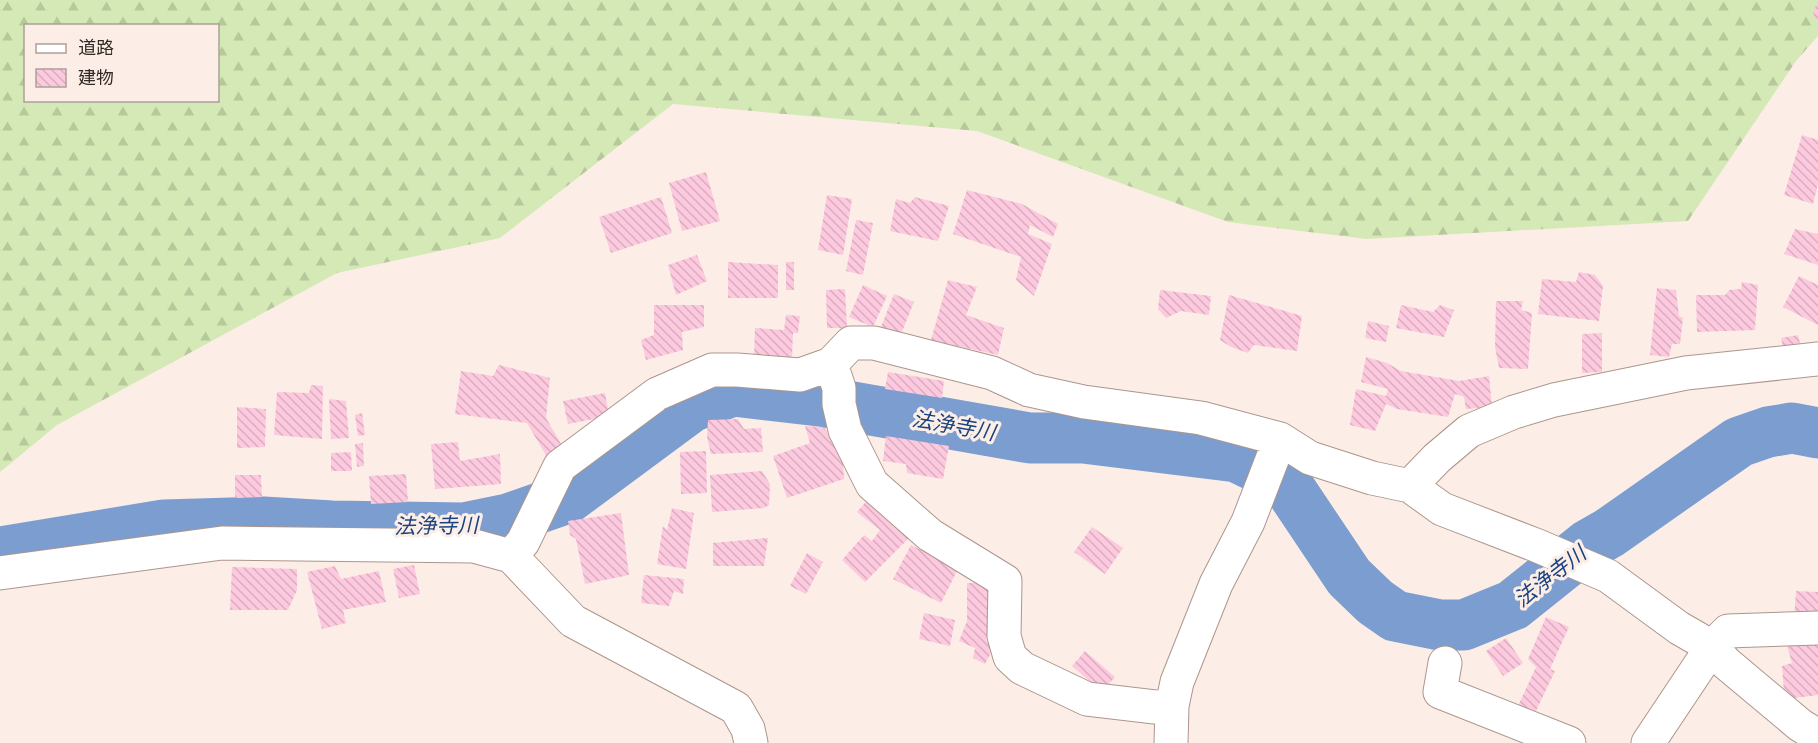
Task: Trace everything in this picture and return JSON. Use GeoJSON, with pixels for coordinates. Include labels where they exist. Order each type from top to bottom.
{"type":"FeatureCollection","features":[{"type":"Feature","properties":{"kind":"street"},"geometry":{"type":"LineString","coordinates":[[511,556],[523,542],[560,466],[657,394],[712,370],[800,375],[831,364],[851,343],[874,343],[992,373],[1029,390],[1084,402],[1201,418],[1280,439],[1310,458],[1372,478],[1410,486],[1442,509],[1608,576],[1679,628],[1712,647],[1726,663],[1800,725],[1818,736]]}},
{"type":"Feature","properties":{"kind":"street"},"geometry":{"type":"LineString","coordinates":[[1410,486],[1437,458],[1469,431],[1515,412],[1544,403],[1686,373],[1818,359]]}},
{"type":"Feature","properties":{"kind":"street"},"geometry":{"type":"LineString","coordinates":[[831,364],[839,388],[839,405],[845,430],[872,484],[930,535],[1005,581],[1004,636],[1010,657],[1022,668],[1087,699],[1155,707],[1172,706]]}},
{"type":"Feature","properties":{"kind":"street"},"geometry":{"type":"LineString","coordinates":[[1171,743],[1172,706],[1177,682],[1216,584],[1248,522],[1280,439]]}},
{"type":"Feature","properties":{"kind":"street"},"geometry":{"type":"LineString","coordinates":[[0,573],[222,543],[474,546],[511,556],[573,621],[736,708],[748,729],[751,743]]}},
{"type":"Feature","properties":{"kind":"street"},"geometry":{"type":"LineString","coordinates":[[1648,743],[1712,647],[1728,631],[1818,628]]}},
{"type":"Feature","properties":{"kind":"street"},"geometry":{"type":"LineString","coordinates":[[1445,663],[1440,692],[1569,743]]}},
{"type":"Feature","properties":{"kind":"green space"},"geometry":{"type":"Polygon","coordinates":[[[0,0],[1818,0],[1818,36],[1796,61],[1688,221],[1367,239],[1228,222],[977,131],[673,104],[500,238],[337,273],[57,425],[0,472],[0,0]]]}},
{"type":"Feature","properties":{"kind":"building"},"geometry":{"type":"Polygon","coordinates":[[[1818,2],[1818,21],[1813,11],[1818,2]]]}},
{"type":"Feature","properties":{"kind":"building"},"geometry":{"type":"Polygon","coordinates":[[[1802,135],[1818,140],[1818,184],[1813,204],[1784,195],[1802,135]]]}},
{"type":"Feature","properties":{"kind":"building"},"geometry":{"type":"Polygon","coordinates":[[[706,172],[720,221],[682,231],[669,183],[706,172]]]}},
{"type":"Feature","properties":{"kind":"building"},"geometry":{"type":"Polygon","coordinates":[[[967,190],[1022,204],[1058,224],[1053,237],[1030,225],[1028,234],[1052,244],[1034,296],[1016,280],[1021,257],[953,234],[967,190]]]}},
{"type":"Feature","properties":{"kind":"building"},"geometry":{"type":"Polygon","coordinates":[[[827,195],[852,199],[843,255],[818,250],[827,195]]]}},
{"type":"Feature","properties":{"kind":"building"},"geometry":{"type":"Polygon","coordinates":[[[661,197],[672,233],[611,253],[599,217],[661,197]]]}},
{"type":"Feature","properties":{"kind":"building"},"geometry":{"type":"Polygon","coordinates":[[[915,197],[949,206],[938,241],[890,231],[896,199],[910,203],[915,197]]]}},
{"type":"Feature","properties":{"kind":"building"},"geometry":{"type":"Polygon","coordinates":[[[856,220],[873,223],[863,275],[846,271],[856,220]]]}},
{"type":"Feature","properties":{"kind":"building"},"geometry":{"type":"Polygon","coordinates":[[[1795,229],[1818,234],[1818,265],[1784,254],[1795,229]]]}},
{"type":"Feature","properties":{"kind":"building"},"geometry":{"type":"Polygon","coordinates":[[[697,255],[707,281],[676,295],[668,265],[697,255]]]}},
{"type":"Feature","properties":{"kind":"building"},"geometry":{"type":"Polygon","coordinates":[[[728,262],[778,265],[778,298],[728,298],[728,262]]]}},
{"type":"Feature","properties":{"kind":"building"},"geometry":{"type":"Polygon","coordinates":[[[786,262],[794,262],[794,290],[786,290],[786,262]]]}},
{"type":"Feature","properties":{"kind":"building"},"geometry":{"type":"Polygon","coordinates":[[[1579,272],[1595,275],[1603,286],[1599,321],[1538,314],[1542,279],[1576,282],[1579,272]]]}},
{"type":"Feature","properties":{"kind":"building"},"geometry":{"type":"Polygon","coordinates":[[[1799,276],[1818,285],[1818,325],[1783,307],[1799,276]]]}},
{"type":"Feature","properties":{"kind":"building"},"geometry":{"type":"Polygon","coordinates":[[[948,280],[977,287],[966,315],[1004,328],[998,355],[931,340],[948,280]]]}},
{"type":"Feature","properties":{"kind":"building"},"geometry":{"type":"Polygon","coordinates":[[[1742,282],[1758,285],[1755,330],[1697,332],[1696,295],[1725,295],[1729,290],[1741,289],[1742,282]]]}},
{"type":"Feature","properties":{"kind":"building"},"geometry":{"type":"Polygon","coordinates":[[[863,285],[887,296],[873,327],[849,317],[863,285]]]}},
{"type":"Feature","properties":{"kind":"building"},"geometry":{"type":"Polygon","coordinates":[[[1657,288],[1676,290],[1679,316],[1683,318],[1680,344],[1672,344],[1669,357],[1650,355],[1657,288]]]}},
{"type":"Feature","properties":{"kind":"building"},"geometry":{"type":"Polygon","coordinates":[[[845,289],[847,328],[827,328],[826,290],[845,289]]]}},
{"type":"Feature","properties":{"kind":"building"},"geometry":{"type":"Polygon","coordinates":[[[1160,290],[1211,296],[1209,315],[1181,311],[1166,318],[1158,309],[1160,290]]]}},
{"type":"Feature","properties":{"kind":"building"},"geometry":{"type":"Polygon","coordinates":[[[894,294],[914,302],[901,334],[881,327],[894,294]]]}},
{"type":"Feature","properties":{"kind":"building"},"geometry":{"type":"Polygon","coordinates":[[[1229,295],[1302,316],[1297,351],[1254,345],[1248,353],[1220,340],[1229,295]]]}},
{"type":"Feature","properties":{"kind":"building"},"geometry":{"type":"Polygon","coordinates":[[[1496,301],[1523,301],[1521,310],[1532,313],[1528,369],[1499,368],[1495,347],[1496,301]]]}},
{"type":"Feature","properties":{"kind":"building"},"geometry":{"type":"Polygon","coordinates":[[[654,305],[704,305],[704,327],[682,332],[683,350],[646,360],[641,340],[654,335],[654,305]]]}},
{"type":"Feature","properties":{"kind":"building"},"geometry":{"type":"Polygon","coordinates":[[[1401,305],[1433,312],[1440,305],[1454,310],[1444,337],[1396,328],[1401,305]]]}},
{"type":"Feature","properties":{"kind":"building"},"geometry":{"type":"Polygon","coordinates":[[[786,315],[800,316],[798,333],[793,333],[792,358],[754,357],[755,328],[784,330],[786,315]]]}},
{"type":"Feature","properties":{"kind":"building"},"geometry":{"type":"Polygon","coordinates":[[[1368,321],[1389,326],[1386,342],[1365,338],[1368,321]]]}},
{"type":"Feature","properties":{"kind":"building"},"geometry":{"type":"Polygon","coordinates":[[[1602,333],[1602,372],[1582,373],[1582,334],[1602,333]]]}},
{"type":"Feature","properties":{"kind":"building"},"geometry":{"type":"Polygon","coordinates":[[[1798,335],[1800,343],[1783,347],[1781,338],[1798,335]]]}},
{"type":"Feature","properties":{"kind":"building"},"geometry":{"type":"Polygon","coordinates":[[[1366,357],[1387,363],[1401,371],[1459,381],[1489,376],[1492,407],[1466,409],[1464,397],[1455,394],[1448,417],[1397,409],[1386,404],[1375,431],[1350,425],[1356,389],[1386,396],[1388,389],[1361,382],[1366,357]]]}},
{"type":"Feature","properties":{"kind":"building"},"geometry":{"type":"Polygon","coordinates":[[[499,365],[550,378],[546,418],[564,449],[547,457],[527,423],[455,414],[461,371],[493,376],[499,365]]]}},
{"type":"Feature","properties":{"kind":"building"},"geometry":{"type":"Polygon","coordinates":[[[888,372],[944,381],[942,398],[885,389],[888,372]]]}},
{"type":"Feature","properties":{"kind":"building"},"geometry":{"type":"Polygon","coordinates":[[[311,385],[323,386],[322,439],[274,435],[277,392],[309,393],[311,385]]]}},
{"type":"Feature","properties":{"kind":"building"},"geometry":{"type":"Polygon","coordinates":[[[605,393],[609,416],[568,424],[563,401],[605,393]]]}},
{"type":"Feature","properties":{"kind":"building"},"geometry":{"type":"Polygon","coordinates":[[[329,399],[346,401],[349,438],[331,439],[329,399]]]}},
{"type":"Feature","properties":{"kind":"building"},"geometry":{"type":"Polygon","coordinates":[[[237,407],[266,409],[265,447],[237,448],[237,407]]]}},
{"type":"Feature","properties":{"kind":"building"},"geometry":{"type":"Polygon","coordinates":[[[362,413],[365,435],[358,436],[355,415],[362,413]]]}},
{"type":"Feature","properties":{"kind":"building"},"geometry":{"type":"Polygon","coordinates":[[[738,419],[744,429],[761,428],[763,452],[711,454],[707,437],[708,420],[738,419]]]}},
{"type":"Feature","properties":{"kind":"building"},"geometry":{"type":"Polygon","coordinates":[[[805,426],[824,427],[843,461],[844,479],[787,498],[773,456],[810,443],[805,426]]]}},
{"type":"Feature","properties":{"kind":"building"},"geometry":{"type":"Polygon","coordinates":[[[886,436],[949,446],[943,479],[907,473],[906,464],[883,461],[886,436]]]}},
{"type":"Feature","properties":{"kind":"building"},"geometry":{"type":"Polygon","coordinates":[[[458,442],[460,461],[500,454],[501,484],[435,489],[431,444],[458,442]]]}},
{"type":"Feature","properties":{"kind":"building"},"geometry":{"type":"Polygon","coordinates":[[[363,443],[364,466],[357,467],[355,444],[363,443]]]}},
{"type":"Feature","properties":{"kind":"building"},"geometry":{"type":"Polygon","coordinates":[[[706,451],[707,493],[681,494],[680,452],[706,451]]]}},
{"type":"Feature","properties":{"kind":"building"},"geometry":{"type":"Polygon","coordinates":[[[351,452],[352,471],[331,471],[331,453],[351,452]]]}},
{"type":"Feature","properties":{"kind":"building"},"geometry":{"type":"Polygon","coordinates":[[[762,471],[770,484],[769,505],[764,508],[712,512],[710,475],[762,471]]]}},
{"type":"Feature","properties":{"kind":"building"},"geometry":{"type":"Polygon","coordinates":[[[406,474],[408,502],[371,504],[369,476],[406,474]]]}},
{"type":"Feature","properties":{"kind":"building"},"geometry":{"type":"Polygon","coordinates":[[[235,475],[261,475],[262,497],[235,498],[235,475]]]}},
{"type":"Feature","properties":{"kind":"building"},"geometry":{"type":"Polygon","coordinates":[[[870,497],[913,534],[865,582],[842,560],[864,535],[872,541],[880,530],[857,512],[870,497]]]}},
{"type":"Feature","properties":{"kind":"building"},"geometry":{"type":"Polygon","coordinates":[[[672,508],[694,513],[686,569],[657,564],[663,526],[667,530],[672,508]]]}},
{"type":"Feature","properties":{"kind":"building"},"geometry":{"type":"Polygon","coordinates":[[[621,513],[629,575],[585,584],[576,539],[570,535],[568,521],[621,513]]]}},
{"type":"Feature","properties":{"kind":"building"},"geometry":{"type":"Polygon","coordinates":[[[1092,527],[1123,548],[1105,574],[1074,552],[1092,527]]]}},
{"type":"Feature","properties":{"kind":"building"},"geometry":{"type":"Polygon","coordinates":[[[768,538],[764,566],[713,566],[713,543],[768,538]]]}},
{"type":"Feature","properties":{"kind":"building"},"geometry":{"type":"Polygon","coordinates":[[[911,545],[958,569],[941,603],[893,579],[911,545]]]}},
{"type":"Feature","properties":{"kind":"building"},"geometry":{"type":"Polygon","coordinates":[[[807,553],[823,562],[806,594],[790,586],[807,553]]]}},
{"type":"Feature","properties":{"kind":"building"},"geometry":{"type":"Polygon","coordinates":[[[414,565],[420,594],[399,598],[393,569],[414,565]]]}},
{"type":"Feature","properties":{"kind":"building"},"geometry":{"type":"Polygon","coordinates":[[[335,566],[341,579],[379,571],[386,602],[343,610],[346,623],[322,629],[307,572],[335,566]]]}},
{"type":"Feature","properties":{"kind":"building"},"geometry":{"type":"Polygon","coordinates":[[[232,567],[297,569],[297,590],[288,610],[230,610],[232,567]]]}},
{"type":"Feature","properties":{"kind":"building"},"geometry":{"type":"Polygon","coordinates":[[[644,575],[684,579],[683,594],[674,591],[669,606],[641,603],[644,575]]]}},
{"type":"Feature","properties":{"kind":"building"},"geometry":{"type":"Polygon","coordinates":[[[967,583],[990,583],[990,620],[986,641],[994,647],[985,664],[973,658],[975,648],[959,641],[967,621],[967,583]]]}},
{"type":"Feature","properties":{"kind":"building"},"geometry":{"type":"Polygon","coordinates":[[[1796,591],[1818,592],[1818,620],[1794,620],[1796,591]]]}},
{"type":"Feature","properties":{"kind":"building"},"geometry":{"type":"Polygon","coordinates":[[[924,613],[955,620],[950,646],[919,639],[924,613]]]}},
{"type":"Feature","properties":{"kind":"building"},"geometry":{"type":"Polygon","coordinates":[[[1546,617],[1569,627],[1550,669],[1555,671],[1535,713],[1518,706],[1536,667],[1528,659],[1546,617]]]}},
{"type":"Feature","properties":{"kind":"building"},"geometry":{"type":"Polygon","coordinates":[[[1506,638],[1523,663],[1503,676],[1486,651],[1506,638]]]}},
{"type":"Feature","properties":{"kind":"building"},"geometry":{"type":"Polygon","coordinates":[[[1818,642],[1818,695],[1794,698],[1784,692],[1782,666],[1792,663],[1787,646],[1818,642]]]}},
{"type":"Feature","properties":{"kind":"building"},"geometry":{"type":"Polygon","coordinates":[[[1085,651],[1115,677],[1102,692],[1072,666],[1085,651]]]}},
{"type":"Feature","properties":{"kind":"waterway","name":"法浄寺川"},"geometry":{"type":"LineString","coordinates":[[0,552],[164,525],[263,522],[332,526],[464,528],[508,519],[568,498],[691,407],[733,391],[819,401],[1030,438],[1083,438],[1237,457],[1284,480],[1349,577],[1375,602],[1395,616],[1440,625],[1464,625],[1513,605],[1588,545],[1609,533],[1739,442],[1768,432],[1792,428],[1818,433]]}}]}
